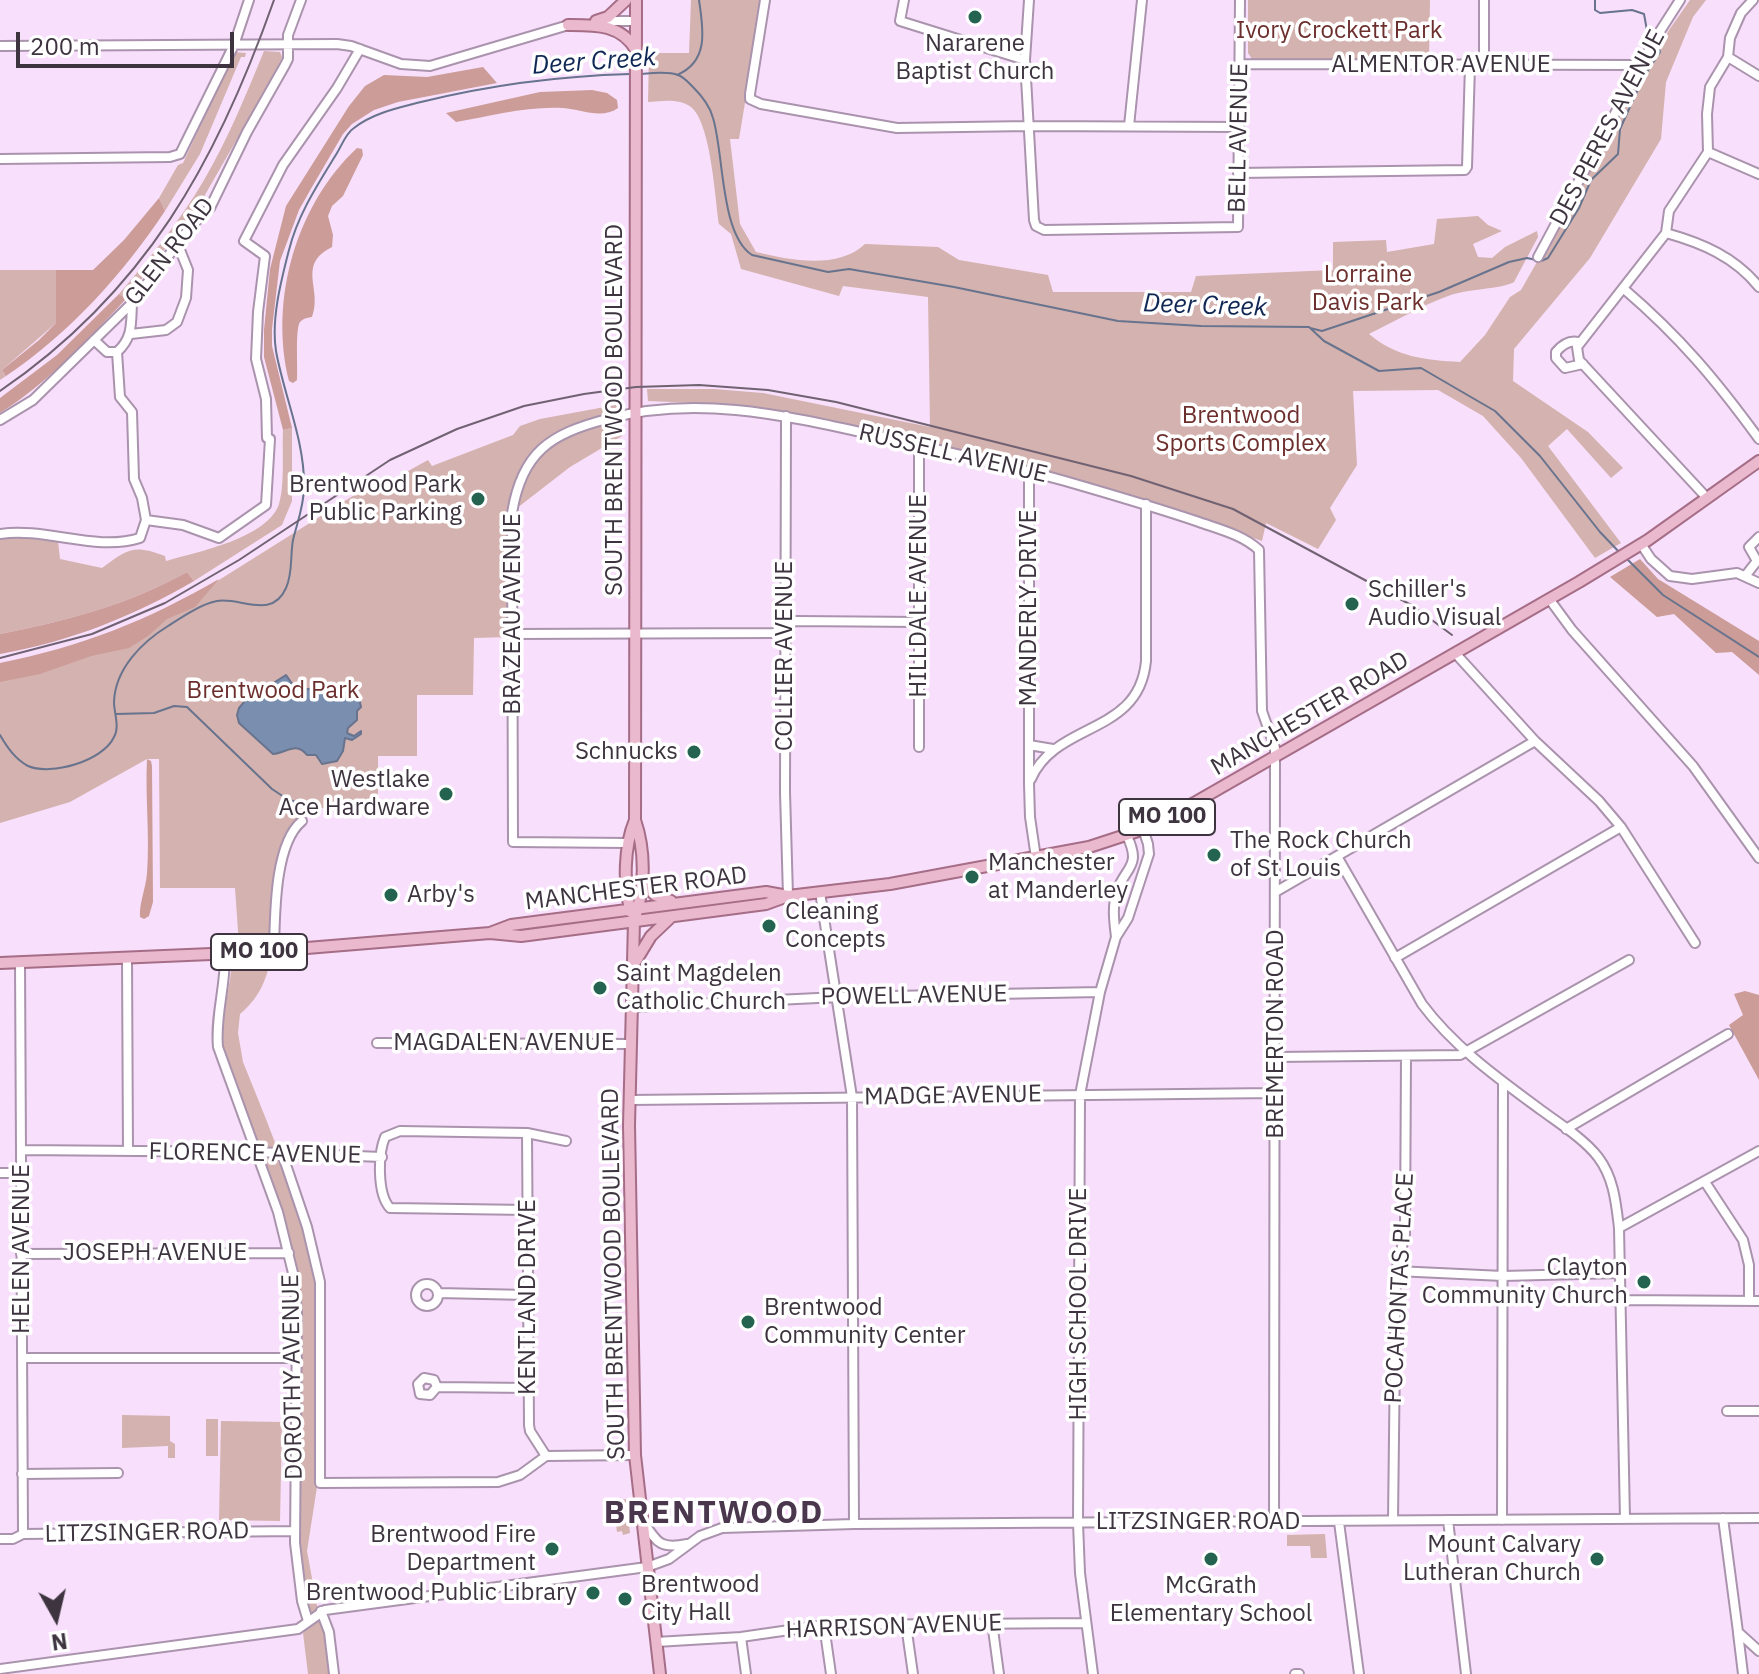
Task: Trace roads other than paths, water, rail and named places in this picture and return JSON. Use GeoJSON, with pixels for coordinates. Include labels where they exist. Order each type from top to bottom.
{"type":"FeatureCollection","features":[{"type":"Feature","properties":{"kind":"main road"},"geometry":{"type":"LineString","coordinates":[[596,21],[608,17],[626,0]]}},
{"type":"Feature","properties":{"kind":"main road","name":"SOUTH BRENTWOOD BOULEVARD"},"geometry":{"type":"LineString","coordinates":[[634,908],[627,896],[628,843],[635,820],[636,0]]}},
{"type":"Feature","properties":{"kind":"main road"},"geometry":{"type":"LineString","coordinates":[[568,25],[595,25],[617,30],[636,55]]}},
{"type":"Feature","properties":{"kind":"main road","name":"MANCHESTER ROAD"},"geometry":{"type":"LineString","coordinates":[[0,963],[274,951],[490,933],[521,936],[766,904],[788,896],[884,885],[1096,846],[1143,829],[1550,600],[1637,546],[1759,461]]}},
{"type":"Feature","properties":{"kind":"main road","name":"SOUTH BRENTWOOD BOULEVARD"},"geometry":{"type":"LineString","coordinates":[[635,820],[641,837],[642,882],[634,908],[630,1100],[635,1455],[660,1674]]}},
{"type":"Feature","properties":{"kind":"main road"},"geometry":{"type":"LineString","coordinates":[[642,882],[655,895],[676,903]]}},
{"type":"Feature","properties":{"kind":"main road","name":"MANCHESTER ROAD"},"geometry":{"type":"LineString","coordinates":[[490,933],[511,925],[634,908],[766,892],[788,896]]}},
{"type":"Feature","properties":{"kind":"main road"},"geometry":{"type":"LineString","coordinates":[[633,965],[651,936],[672,916]]}},
{"type":"Feature","properties":{"kind":"street"},"geometry":{"type":"LineString","coordinates":[[0,159],[170,157],[183,151],[234,45],[249,0]]}},
{"type":"Feature","properties":{"kind":"street","name":"GLEN ROAD"},"geometry":{"type":"LineString","coordinates":[[0,420],[33,400],[132,303],[192,225],[210,208],[247,132],[288,59],[288,35],[301,0]]}},
{"type":"Feature","properties":{"kind":"street"},"geometry":{"type":"LineString","coordinates":[[765,0],[750,94],[750,99],[755,102],[897,128],[1239,127]]}},
{"type":"Feature","properties":{"kind":"street"},"geometry":{"type":"LineString","coordinates":[[904,0],[900,21],[1025,60]]}},
{"type":"Feature","properties":{"kind":"street"},"geometry":{"type":"LineString","coordinates":[[1029,0],[1025,60],[1029,126]]}},
{"type":"Feature","properties":{"kind":"street"},"geometry":{"type":"LineString","coordinates":[[1129,126],[1142,0]]}},
{"type":"Feature","properties":{"kind":"street","name":"BELL AVENUE"},"geometry":{"type":"LineString","coordinates":[[1029,126],[1034,220],[1036,226],[1044,230],[1238,227],[1240,0]]}},
{"type":"Feature","properties":{"kind":"street"},"geometry":{"type":"LineString","coordinates":[[1484,0],[1484,65]]}},
{"type":"Feature","properties":{"kind":"street","name":"DES PERES AVENUE"},"geometry":{"type":"LineString","coordinates":[[1538,257],[1641,65],[1680,0]]}},
{"type":"Feature","properties":{"kind":"street"},"geometry":{"type":"LineString","coordinates":[[1581,362],[1565,368],[1556,358],[1556,352],[1565,343],[1578,342],[1624,289],[1666,233],[1669,211],[1708,152],[1710,87],[1728,57],[1730,38],[1737,21],[1753,0]]}},
{"type":"Feature","properties":{"kind":"street"},"geometry":{"type":"LineString","coordinates":[[0,46],[337,44],[401,64],[430,66],[568,25],[637,21]]}},
{"type":"Feature","properties":{"kind":"street"},"geometry":{"type":"LineString","coordinates":[[146,520],[183,525],[219,538],[266,505],[270,439],[267,438],[266,399],[256,359],[265,256],[244,241],[283,165],[337,88],[360,49]]}},
{"type":"Feature","properties":{"kind":"street"},"geometry":{"type":"LineString","coordinates":[[1728,57],[1759,76]]}},
{"type":"Feature","properties":{"kind":"street","name":"ALMENTOR AVENUE"},"geometry":{"type":"LineString","coordinates":[[1240,64],[1641,65]]}},
{"type":"Feature","properties":{"kind":"street"},"geometry":{"type":"LineString","coordinates":[[1238,173],[1465,170],[1470,65]]}},
{"type":"Feature","properties":{"kind":"street"},"geometry":{"type":"LineString","coordinates":[[1708,152],[1759,174]]}},
{"type":"Feature","properties":{"kind":"street"},"geometry":{"type":"LineString","coordinates":[[1666,233],[1692,240],[1723,254],[1759,287]]}},
{"type":"Feature","properties":{"kind":"street"},"geometry":{"type":"LineString","coordinates":[[131,334],[166,330],[177,322],[186,298],[188,270],[178,245]]}},
{"type":"Feature","properties":{"kind":"street"},"geometry":{"type":"LineString","coordinates":[[1624,289],[1700,361],[1759,439]]}},
{"type":"Feature","properties":{"kind":"street"},"geometry":{"type":"LineString","coordinates":[[0,534],[55,534],[94,541],[128,542],[140,538],[146,520],[134,479],[132,412],[120,397],[117,352],[131,334],[132,303]]}},
{"type":"Feature","properties":{"kind":"street"},"geometry":{"type":"LineString","coordinates":[[94,340],[107,352],[117,352]]}},
{"type":"Feature","properties":{"kind":"street"},"geometry":{"type":"LineString","coordinates":[[1578,342],[1581,362],[1707,498]]}},
{"type":"Feature","properties":{"kind":"street","name":"RUSSELL AVENUE"},"geometry":{"type":"LineString","coordinates":[[636,411],[686,407],[786,416],[919,445],[1029,471],[1146,504],[1246,540],[1259,550]]}},
{"type":"Feature","properties":{"kind":"street","name":"BRAZEAU AVENUE"},"geometry":{"type":"LineString","coordinates":[[628,843],[513,842],[512,513],[528,463],[554,438],[636,411]]}},
{"type":"Feature","properties":{"kind":"street","name":"COLLIER AVENUE"},"geometry":{"type":"LineString","coordinates":[[786,416],[785,792],[788,896]]}},
{"type":"Feature","properties":{"kind":"street","name":"HILLDALE AVENUE"},"geometry":{"type":"LineString","coordinates":[[919,445],[919,747]]}},
{"type":"Feature","properties":{"kind":"street","name":"MANDERLY DRIVE"},"geometry":{"type":"LineString","coordinates":[[1029,471],[1029,784],[1036,858]]}},
{"type":"Feature","properties":{"kind":"street"},"geometry":{"type":"LineString","coordinates":[[1029,784],[1040,762],[1053,749],[1112,719],[1130,702],[1141,685],[1146,661],[1146,504]]}},
{"type":"Feature","properties":{"kind":"street"},"geometry":{"type":"LineString","coordinates":[[1746,575],[1757,561],[1749,547],[1759,537]]}},
{"type":"Feature","properties":{"kind":"street"},"geometry":{"type":"LineString","coordinates":[[1637,546],[1670,576],[1692,579],[1729,573],[1746,575],[1759,583]]}},
{"type":"Feature","properties":{"kind":"street","name":"BREMERTON ROAD"},"geometry":{"type":"LineString","coordinates":[[1259,550],[1262,711],[1275,745],[1274,1521]]}},
{"type":"Feature","properties":{"kind":"street"},"geometry":{"type":"LineString","coordinates":[[1550,600],[1572,630],[1693,766],[1759,858]]}},
{"type":"Feature","properties":{"kind":"street"},"geometry":{"type":"LineString","coordinates":[[511,634],[774,633],[795,621],[919,622]]}},
{"type":"Feature","properties":{"kind":"street"},"geometry":{"type":"LineString","coordinates":[[1456,654],[1535,741],[1599,801],[1621,827],[1695,943]]}},
{"type":"Feature","properties":{"kind":"street"},"geometry":{"type":"LineString","coordinates":[[1277,891],[1535,741]]}},
{"type":"Feature","properties":{"kind":"street"},"geometry":{"type":"LineString","coordinates":[[1029,745],[1053,749]]}},
{"type":"Feature","properties":{"kind":"street"},"geometry":{"type":"LineString","coordinates":[[274,951],[281,864],[292,833],[302,821]]}},
{"type":"Feature","properties":{"kind":"street"},"geometry":{"type":"LineString","coordinates":[[1395,958],[1621,827]]}},
{"type":"Feature","properties":{"kind":"street","name":"HIGH SCHOOL DRIVE"},"geometry":{"type":"LineString","coordinates":[[1093,1674],[1085,1623],[1078,1523],[1080,1095],[1100,992],[1116,937],[1128,918],[1149,854],[1143,829]]}},
{"type":"Feature","properties":{"kind":"street","name":"HIGH SCHOOL DRIVE"},"geometry":{"type":"LineString","coordinates":[[1116,937],[1114,902],[1120,884],[1129,873],[1133,853],[1127,836]]}},
{"type":"Feature","properties":{"kind":"street"},"geometry":{"type":"LineString","coordinates":[[1338,858],[1435,1022],[1503,1082],[1598,1156],[1607,1172],[1613,1188],[1619,1228],[1625,1519]]}},
{"type":"Feature","properties":{"kind":"street"},"geometry":{"type":"LineString","coordinates":[[820,892],[852,1097],[854,1524]]}},
{"type":"Feature","properties":{"kind":"street","name":"DOROTHY AVENUE"},"geometry":{"type":"LineString","coordinates":[[225,953],[217,1026],[218,1047],[270,1190],[289,1253],[296,1293],[295,1531],[302,1601],[308,1621]]}},
{"type":"Feature","properties":{"kind":"street"},"geometry":{"type":"LineString","coordinates":[[127,958],[128,1151]]}},
{"type":"Feature","properties":{"kind":"street"},"geometry":{"type":"LineString","coordinates":[[1275,1057],[1453,1056],[1468,1052],[1629,960]]}},
{"type":"Feature","properties":{"kind":"street","name":"HELEN AVENUE"},"geometry":{"type":"LineString","coordinates":[[20,963],[23,1534]]}},
{"type":"Feature","properties":{"kind":"street","name":"POWELL AVENUE"},"geometry":{"type":"LineString","coordinates":[[633,1007],[838,997],[1100,992]]}},
{"type":"Feature","properties":{"kind":"street"},"geometry":{"type":"LineString","coordinates":[[1566,1129],[1728,1034]]}},
{"type":"Feature","properties":{"kind":"street","name":"MAGDALEN AVENUE"},"geometry":{"type":"LineString","coordinates":[[377,1043],[631,1044]]}},
{"type":"Feature","properties":{"kind":"street","name":"POCAHONTAS PLACE"},"geometry":{"type":"LineString","coordinates":[[1393,1520],[1396,1271],[1405,1234],[1406,1056]]}},
{"type":"Feature","properties":{"kind":"street"},"geometry":{"type":"LineString","coordinates":[[1502,1520],[1503,1082]]}},
{"type":"Feature","properties":{"kind":"street","name":"MADGE AVENUE"},"geometry":{"type":"LineString","coordinates":[[630,1100],[1275,1093]]}},
{"type":"Feature","properties":{"kind":"street","name":"FLORENCE AVENUE"},"geometry":{"type":"LineString","coordinates":[[21,1150],[254,1152],[382,1157],[385,1137],[395,1132],[527,1133],[566,1141]]}},
{"type":"Feature","properties":{"kind":"street","name":"KENTLAND DRIVE"},"geometry":{"type":"LineString","coordinates":[[527,1133],[530,1431],[546,1456]]}},
{"type":"Feature","properties":{"kind":"street"},"geometry":{"type":"LineString","coordinates":[[1619,1228],[1759,1151]]}},
{"type":"Feature","properties":{"kind":"street"},"geometry":{"type":"LineString","coordinates":[[282,1153],[313,1246],[320,1282],[320,1483],[498,1482],[520,1475],[546,1456],[635,1455]]}},
{"type":"Feature","properties":{"kind":"street"},"geometry":{"type":"LineString","coordinates":[[382,1157],[383,1196],[390,1208],[528,1210]]}},
{"type":"Feature","properties":{"kind":"street"},"geometry":{"type":"LineString","coordinates":[[0,1173],[22,1173]]}},
{"type":"Feature","properties":{"kind":"street"},"geometry":{"type":"LineString","coordinates":[[1621,1300],[1754,1301],[1743,1240],[1705,1182]]}},
{"type":"Feature","properties":{"kind":"street","name":"JOSEPH AVENUE"},"geometry":{"type":"LineString","coordinates":[[21,1254],[289,1253]]}},
{"type":"Feature","properties":{"kind":"street"},"geometry":{"type":"LineString","coordinates":[[1396,1271],[1503,1276],[1620,1273]]}},
{"type":"Feature","properties":{"kind":"street"},"geometry":{"type":"LineString","coordinates":[[438,1293],[528,1295]]}},
{"type":"Feature","properties":{"kind":"street"},"geometry":{"type":"LineString","coordinates":[[23,1358],[297,1358]]}},
{"type":"Feature","properties":{"kind":"street"},"geometry":{"type":"LineString","coordinates":[[437,1387],[529,1388]]}},
{"type":"Feature","properties":{"kind":"street"},"geometry":{"type":"LineString","coordinates":[[1727,1411],[1759,1411]]}},
{"type":"Feature","properties":{"kind":"street"},"geometry":{"type":"LineString","coordinates":[[22,1474],[118,1473]]}},
{"type":"Feature","properties":{"kind":"street"},"geometry":{"type":"LineString","coordinates":[[1723,1518],[1743,1674]]}},
{"type":"Feature","properties":{"kind":"street","name":"LITZSINGER ROAD"},"geometry":{"type":"LineString","coordinates":[[321,1611],[647,1567],[669,1559],[688,1544],[722,1528],[854,1524],[1759,1518]]}},
{"type":"Feature","properties":{"kind":"street"},"geometry":{"type":"LineString","coordinates":[[642,1519],[657,1542],[665,1546],[688,1544]]}},
{"type":"Feature","properties":{"kind":"street"},"geometry":{"type":"LineString","coordinates":[[1448,1520],[1466,1674]]}},
{"type":"Feature","properties":{"kind":"street"},"geometry":{"type":"LineString","coordinates":[[1339,1522],[1359,1674]]}},
{"type":"Feature","properties":{"kind":"street","name":"LITZSINGER ROAD"},"geometry":{"type":"LineString","coordinates":[[0,1539],[13,1539],[23,1534],[295,1531]]}},
{"type":"Feature","properties":{"kind":"street"},"geometry":{"type":"LineString","coordinates":[[0,1669],[298,1629],[321,1611],[329,1632],[334,1674]]}},
{"type":"Feature","properties":{"kind":"street"},"geometry":{"type":"LineString","coordinates":[[992,1622],[999,1674]]}},
{"type":"Feature","properties":{"kind":"street","name":"HARRISON AVENUE"},"geometry":{"type":"LineString","coordinates":[[656,1642],[741,1637],[824,1625],[1085,1623]]}},
{"type":"Feature","properties":{"kind":"street"},"geometry":{"type":"LineString","coordinates":[[824,1625],[831,1674]]}},
{"type":"Feature","properties":{"kind":"street"},"geometry":{"type":"LineString","coordinates":[[906,1625],[913,1674]]}},
{"type":"Feature","properties":{"kind":"street"},"geometry":{"type":"LineString","coordinates":[[1738,1632],[1759,1651]]}},
{"type":"Feature","properties":{"kind":"street"},"geometry":{"type":"LineString","coordinates":[[741,1637],[746,1674]]}},
{"type":"Feature","properties":{"kind":"water"},"geometry":{"type":"Polygon","coordinates":[[[286,675],[300,690],[316,688],[329,696],[336,695],[347,684],[357,689],[361,707],[357,711],[357,720],[347,733],[354,736],[361,731],[361,734],[352,740],[345,738],[337,761],[322,764],[316,755],[307,755],[295,748],[273,754],[239,723],[237,715],[245,701],[286,675]]]}},
{"type":"Feature","properties":{"kind":"waterway"},"geometry":{"type":"LineString","coordinates":[[677,75],[688,69],[700,52],[699,0]]}},
{"type":"Feature","properties":{"kind":"waterway"},"geometry":{"type":"LineString","coordinates":[[1595,0],[1595,10],[1600,13],[1632,10],[1644,14],[1651,40]]}},
{"type":"Feature","properties":{"kind":"waterway"},"geometry":{"type":"LineString","coordinates":[[1310,328],[1322,331],[1439,292],[1509,262],[1548,258],[1579,208],[1591,180],[1618,154],[1620,129],[1643,78],[1660,52],[1657,44]]}},
{"type":"Feature","properties":{"kind":"waterway","name":"Deer Creek"},"geometry":{"type":"LineString","coordinates":[[0,735],[15,756],[38,769],[62,768],[88,759],[108,746],[114,737],[117,724],[114,702],[119,678],[149,640],[205,605],[217,601],[264,605],[280,598],[286,588],[304,487],[298,436],[276,351],[278,300],[289,250],[303,212],[351,130],[369,118],[386,112],[473,91],[551,79],[630,74]]}},
{"type":"Feature","properties":{"kind":"waterway","name":"Deer Creek"},"geometry":{"type":"LineString","coordinates":[[641,74],[680,76],[708,105],[717,133],[728,212],[742,245],[752,255],[828,272],[849,269],[954,287],[1118,321],[1309,327],[1324,341],[1379,371],[1421,368],[1495,411],[1540,456],[1621,554]]}},
{"type":"Feature","properties":{"kind":"waterway","name":"Deer Creek"},"geometry":{"type":"LineString","coordinates":[[1626,558],[1663,595],[1759,657]]}},
{"type":"Feature","properties":{"kind":"waterway"},"geometry":{"type":"LineString","coordinates":[[116,714],[154,713],[174,706],[187,707],[272,789],[296,802]]}},
{"type":"Feature","properties":{"kind":"railway"},"geometry":{"type":"LineString","coordinates":[[0,391],[51,352],[96,311],[170,219],[228,116],[274,0]]}},
{"type":"Feature","properties":{"kind":"railway"},"geometry":{"type":"LineString","coordinates":[[0,658],[92,634],[165,603],[239,560],[390,460],[457,429],[524,406],[584,394],[636,387],[699,385],[768,390],[836,402],[1131,476],[1233,509],[1413,606],[1452,635]]}},
{"type":"Feature","properties":{"kind":"place","name":"Nararene Baptist Church"},"geometry":{"type":"Point","coordinates":[975,17]}},
{"type":"Feature","properties":{"kind":"place","name":"Brentwood Park Public Parking"},"geometry":{"type":"Point","coordinates":[478,499]}},
{"type":"Feature","properties":{"kind":"place","name":"Schiller's Audio Visual"},"geometry":{"type":"Point","coordinates":[1352,604]}},
{"type":"Feature","properties":{"kind":"place","name":"Schnucks"},"geometry":{"type":"Point","coordinates":[694,752]}},
{"type":"Feature","properties":{"kind":"place","name":"Westlake Ace Hardware"},"geometry":{"type":"Point","coordinates":[446,794]}},
{"type":"Feature","properties":{"kind":"place","name":"The Rock Church of St Louis"},"geometry":{"type":"Point","coordinates":[1214,855]}},
{"type":"Feature","properties":{"kind":"place","name":"Manchester at Manderley"},"geometry":{"type":"Point","coordinates":[972,877]}},
{"type":"Feature","properties":{"kind":"place","name":"Arby's"},"geometry":{"type":"Point","coordinates":[391,895]}},
{"type":"Feature","properties":{"kind":"place","name":"Cleaning Concepts"},"geometry":{"type":"Point","coordinates":[769,926]}},
{"type":"Feature","properties":{"kind":"place","name":"Saint Magdelen Catholic Church"},"geometry":{"type":"Point","coordinates":[600,988]}},
{"type":"Feature","properties":{"kind":"place","name":"Clayton Community Church"},"geometry":{"type":"Point","coordinates":[1644,1282]}},
{"type":"Feature","properties":{"kind":"place","name":"Brentwood Community Center"},"geometry":{"type":"Point","coordinates":[748,1322]}},
{"type":"Feature","properties":{"kind":"place","name":"Brentwood Fire Department"},"geometry":{"type":"Point","coordinates":[552,1549]}},
{"type":"Feature","properties":{"kind":"place","name":"McGrath Elementary School"},"geometry":{"type":"Point","coordinates":[1211,1559]}},
{"type":"Feature","properties":{"kind":"place","name":"Mount Calvary Lutheran Church"},"geometry":{"type":"Point","coordinates":[1597,1559]}},
{"type":"Feature","properties":{"kind":"place","name":"Brentwood Public Library"},"geometry":{"type":"Point","coordinates":[593,1593]}},
{"type":"Feature","properties":{"kind":"place","name":"Brentwood City Hall"},"geometry":{"type":"Point","coordinates":[625,1599]}},
{"type":"Feature","properties":{"kind":"district","name":"BRENTWOOD"},"geometry":{"type":"Point","coordinates":[714,1514]}},
{"type":"Feature","properties":{"kind":"park label","name":"Ivory Crockett Park"},"geometry":{"type":"Point","coordinates":[1339,31]}},
{"type":"Feature","properties":{"kind":"park label","name":"Lorraine Davis Park"},"geometry":{"type":"Point","coordinates":[1368,289]}},
{"type":"Feature","properties":{"kind":"park label","name":"Brentwood Sports Complex"},"geometry":{"type":"Point","coordinates":[1241,430]}},
{"type":"Feature","properties":{"kind":"park label","name":"Brentwood Park"},"geometry":{"type":"Point","coordinates":[273,691]}}]}
